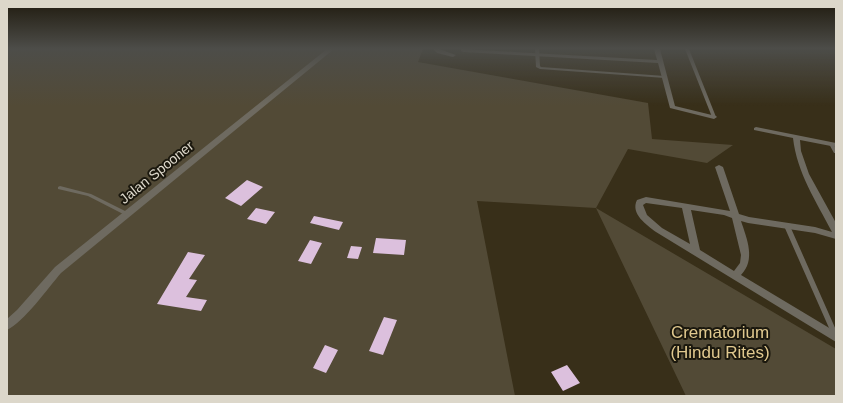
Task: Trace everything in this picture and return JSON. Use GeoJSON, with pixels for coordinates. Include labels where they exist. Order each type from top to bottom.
{"type":"FeatureCollection","features":[{"type":"Feature","properties":{"kind":"street","name":"Jalan Spooner"},"geometry":{"type":"LineString","coordinates":[[7,325],[22,313],[58,270],[307,68]]}},
{"type":"Feature","properties":{"kind":"street"},"geometry":{"type":"LineString","coordinates":[[662,68],[672,107],[714,117]]}},
{"type":"Feature","properties":{"kind":"street"},"geometry":{"type":"LineString","coordinates":[[756,129],[834,145]]}},
{"type":"Feature","properties":{"kind":"street"},"geometry":{"type":"LineString","coordinates":[[796,138],[797,153],[802,169],[836,231]]}},
{"type":"Feature","properties":{"kind":"street"},"geometry":{"type":"LineString","coordinates":[[719,167],[736,216],[745,255],[745,263],[735,275]]}},
{"type":"Feature","properties":{"kind":"street"},"geometry":{"type":"LineString","coordinates":[[836,236],[827,232],[748,220],[725,212],[646,200],[640,202],[638,205],[644,217],[650,224],[836,337]]}},
{"type":"Feature","properties":{"kind":"street"},"geometry":{"type":"LineString","coordinates":[[686,206],[696,253]]}},
{"type":"Feature","properties":{"kind":"lane"},"geometry":{"type":"LineString","coordinates":[[540,68],[665,76]]}},
{"type":"Feature","properties":{"kind":"lane"},"geometry":{"type":"LineString","coordinates":[[694,68],[714,117]]}},
{"type":"Feature","properties":{"kind":"lane"},"geometry":{"type":"LineString","coordinates":[[834,145],[836,152]]}},
{"type":"Feature","properties":{"kind":"lane"},"geometry":{"type":"LineString","coordinates":[[60,188],[89,195],[127,214]]}},
{"type":"Feature","properties":{"kind":"lane"},"geometry":{"type":"LineString","coordinates":[[787,226],[836,337]]}},
{"type":"Feature","properties":{"kind":"green space"},"geometry":{"type":"Polygon","coordinates":[[[7,68],[451,68],[648,103],[652,139],[733,145],[707,163],[628,149],[596,208],[477,201],[515,396],[7,396],[7,68]]]}},
{"type":"Feature","properties":{"kind":"green space","name":"Crematorium (Hindu Rites)"},"geometry":{"type":"Polygon","coordinates":[[[596,208],[836,349],[836,396],[686,396],[596,208]]]}},
{"type":"Feature","properties":{"kind":"building"},"geometry":{"type":"Polygon","coordinates":[[[247,180],[263,187],[241,206],[225,198],[247,180]]]}},
{"type":"Feature","properties":{"kind":"building"},"geometry":{"type":"Polygon","coordinates":[[[256,208],[275,212],[266,224],[247,219],[256,208]]]}},
{"type":"Feature","properties":{"kind":"building"},"geometry":{"type":"Polygon","coordinates":[[[314,216],[343,222],[339,230],[310,223],[314,216]]]}},
{"type":"Feature","properties":{"kind":"building"},"geometry":{"type":"Polygon","coordinates":[[[376,238],[406,240],[404,255],[373,253],[376,238]]]}},
{"type":"Feature","properties":{"kind":"building"},"geometry":{"type":"Polygon","coordinates":[[[310,240],[322,243],[311,264],[298,261],[310,240]]]}},
{"type":"Feature","properties":{"kind":"building"},"geometry":{"type":"Polygon","coordinates":[[[351,246],[362,247],[358,259],[347,258],[351,246]]]}},
{"type":"Feature","properties":{"kind":"building"},"geometry":{"type":"Polygon","coordinates":[[[188,252],[205,255],[189,279],[197,280],[186,297],[207,300],[201,311],[157,304],[188,252]]]}},
{"type":"Feature","properties":{"kind":"building"},"geometry":{"type":"Polygon","coordinates":[[[384,317],[397,320],[383,355],[369,351],[384,317]]]}},
{"type":"Feature","properties":{"kind":"building"},"geometry":{"type":"Polygon","coordinates":[[[325,345],[338,350],[326,373],[313,368],[325,345]]]}},
{"type":"Feature","properties":{"kind":"building"},"geometry":{"type":"Polygon","coordinates":[[[567,365],[580,383],[563,391],[551,372],[567,365]]]}}]}
